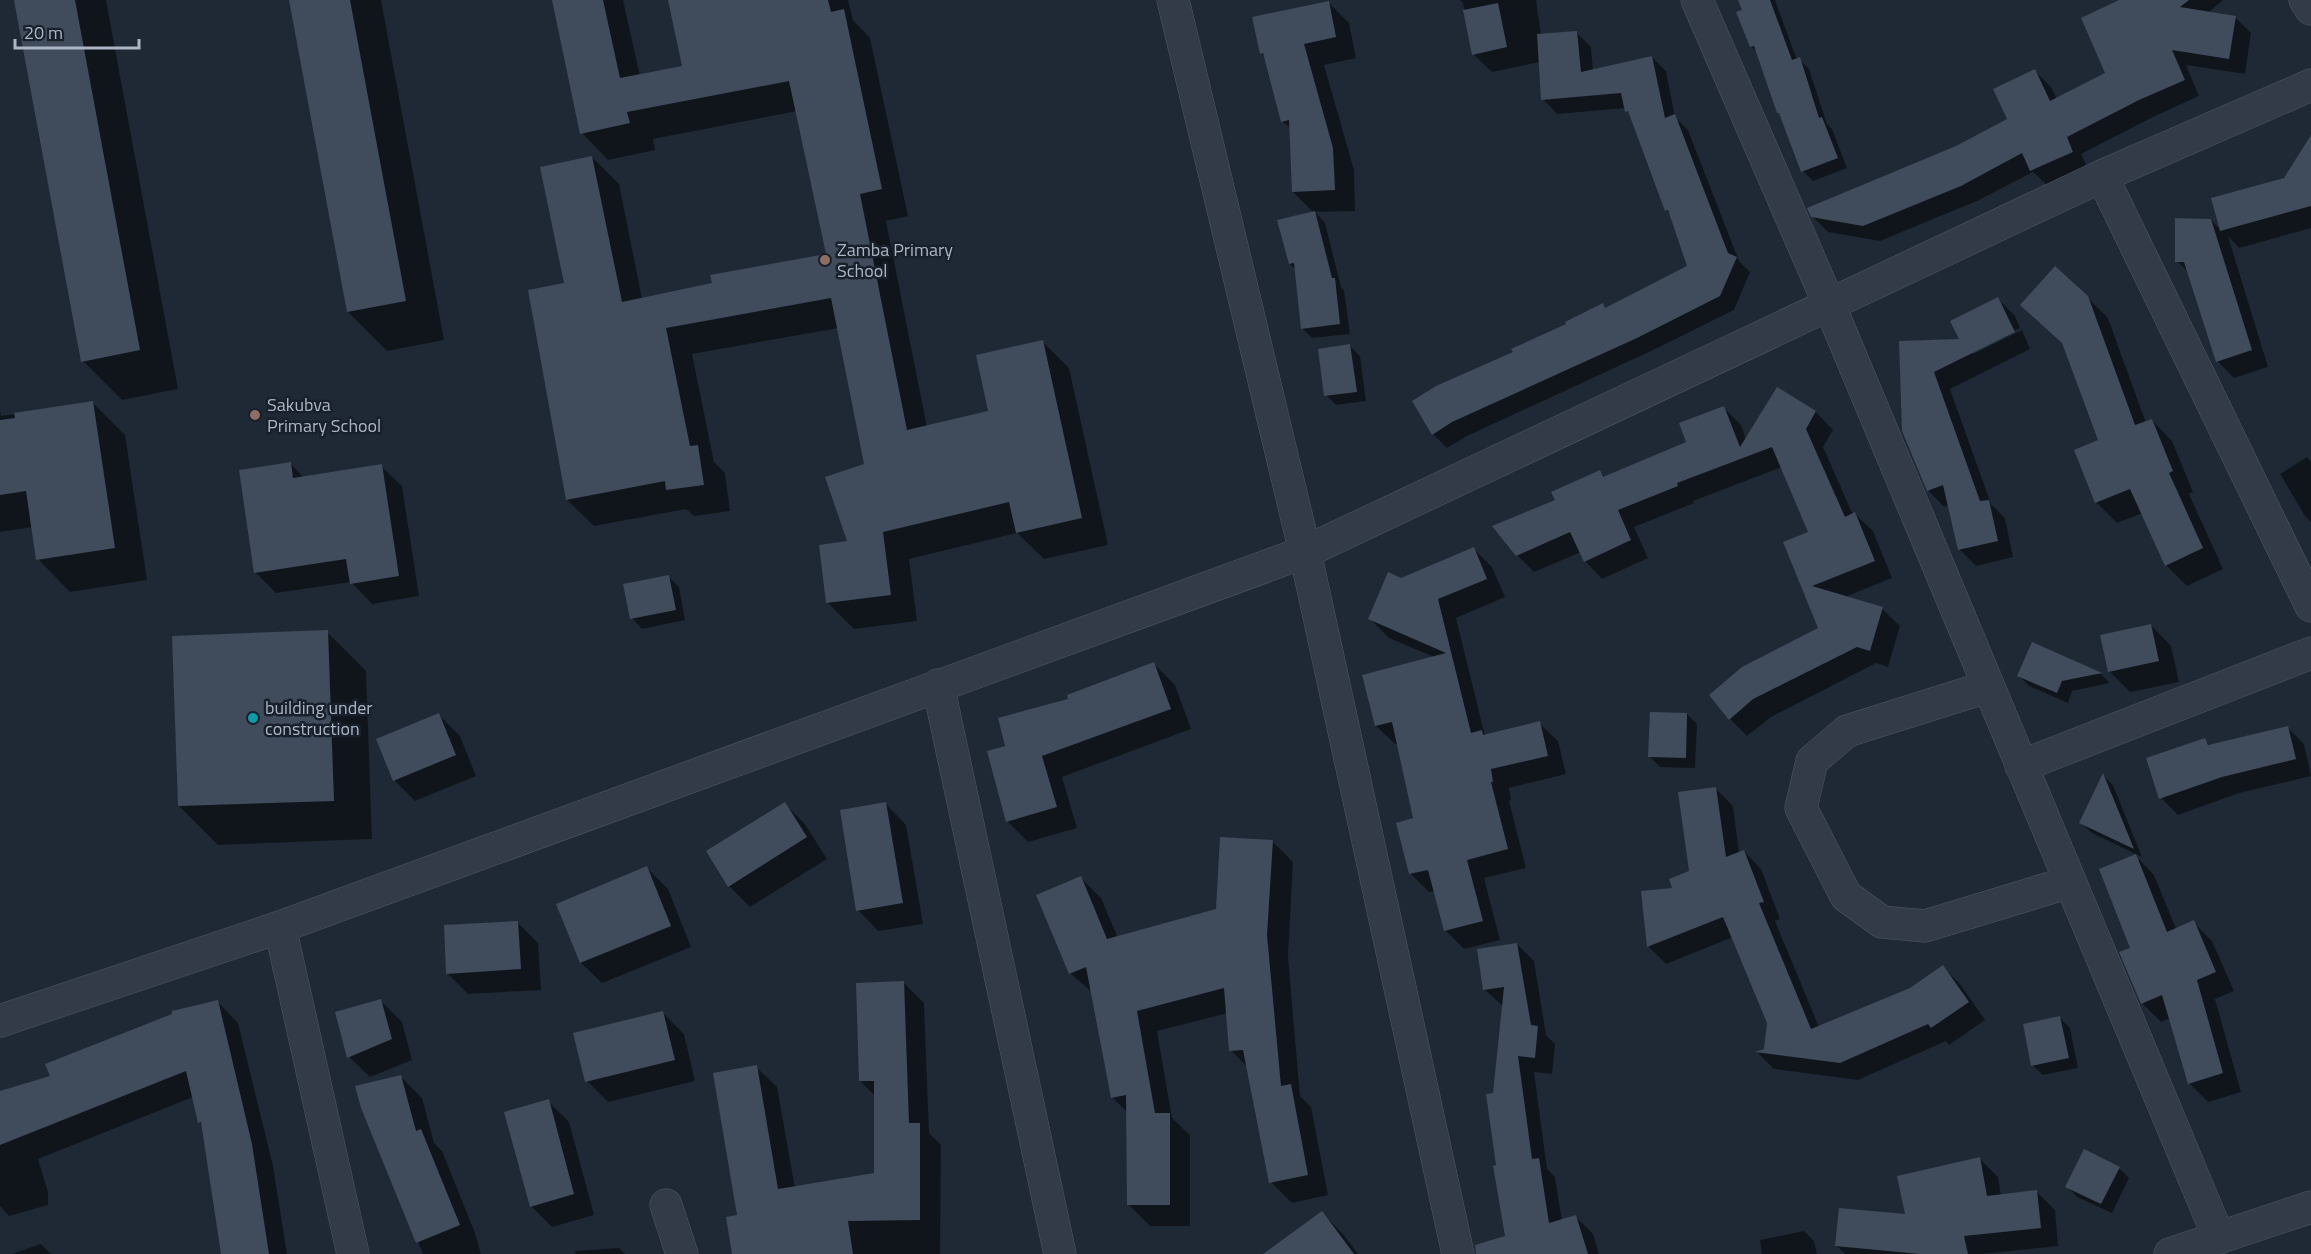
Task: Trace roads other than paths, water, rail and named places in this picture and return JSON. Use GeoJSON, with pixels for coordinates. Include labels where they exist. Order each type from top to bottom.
{"type":"FeatureCollection","features":[{"type":"Feature","properties":{"kind":"street"},"geometry":{"type":"LineString","coordinates":[[1173,0],[1305,552],[1458,1254]]}},
{"type":"Feature","properties":{"kind":"street"},"geometry":{"type":"LineString","coordinates":[[1697,0],[1829,304],[2219,1238]]}},
{"type":"Feature","properties":{"kind":"street"},"geometry":{"type":"LineString","coordinates":[[2305,0],[2311,9]]}},
{"type":"Feature","properties":{"kind":"street"},"geometry":{"type":"LineString","coordinates":[[0,1022],[280,927],[1305,552],[2102,176],[2311,85]]}},
{"type":"Feature","properties":{"kind":"street"},"geometry":{"type":"LineString","coordinates":[[2102,176],[2311,606]]}},
{"type":"Feature","properties":{"kind":"street"},"geometry":{"type":"LineString","coordinates":[[2021,766],[2311,653]]}},
{"type":"Feature","properties":{"kind":"street"},"geometry":{"type":"LineString","coordinates":[[938,685],[1060,1254]]}},
{"type":"Feature","properties":{"kind":"street"},"geometry":{"type":"LineString","coordinates":[[1987,687],[1847,731],[1812,761],[1801,808],[1846,896],[1882,922],[1925,926],[2070,882]]}},
{"type":"Feature","properties":{"kind":"street"},"geometry":{"type":"LineString","coordinates":[[280,927],[353,1254]]}},
{"type":"Feature","properties":{"kind":"street"},"geometry":{"type":"LineString","coordinates":[[666,1205],[682,1254]]}},
{"type":"Feature","properties":{"kind":"street"},"geometry":{"type":"LineString","coordinates":[[2170,1254],[2311,1207]]}},
{"type":"Feature","properties":{"kind":"place","name":"Zamba Primary School"},"geometry":{"type":"Point","coordinates":[825,260]}},
{"type":"Feature","properties":{"kind":"place","name":"Sakubva Primary School"},"geometry":{"type":"Point","coordinates":[255,415]}},
{"type":"Feature","properties":{"kind":"place","name":"building under construction"},"geometry":{"type":"Point","coordinates":[253,718]}}]}
